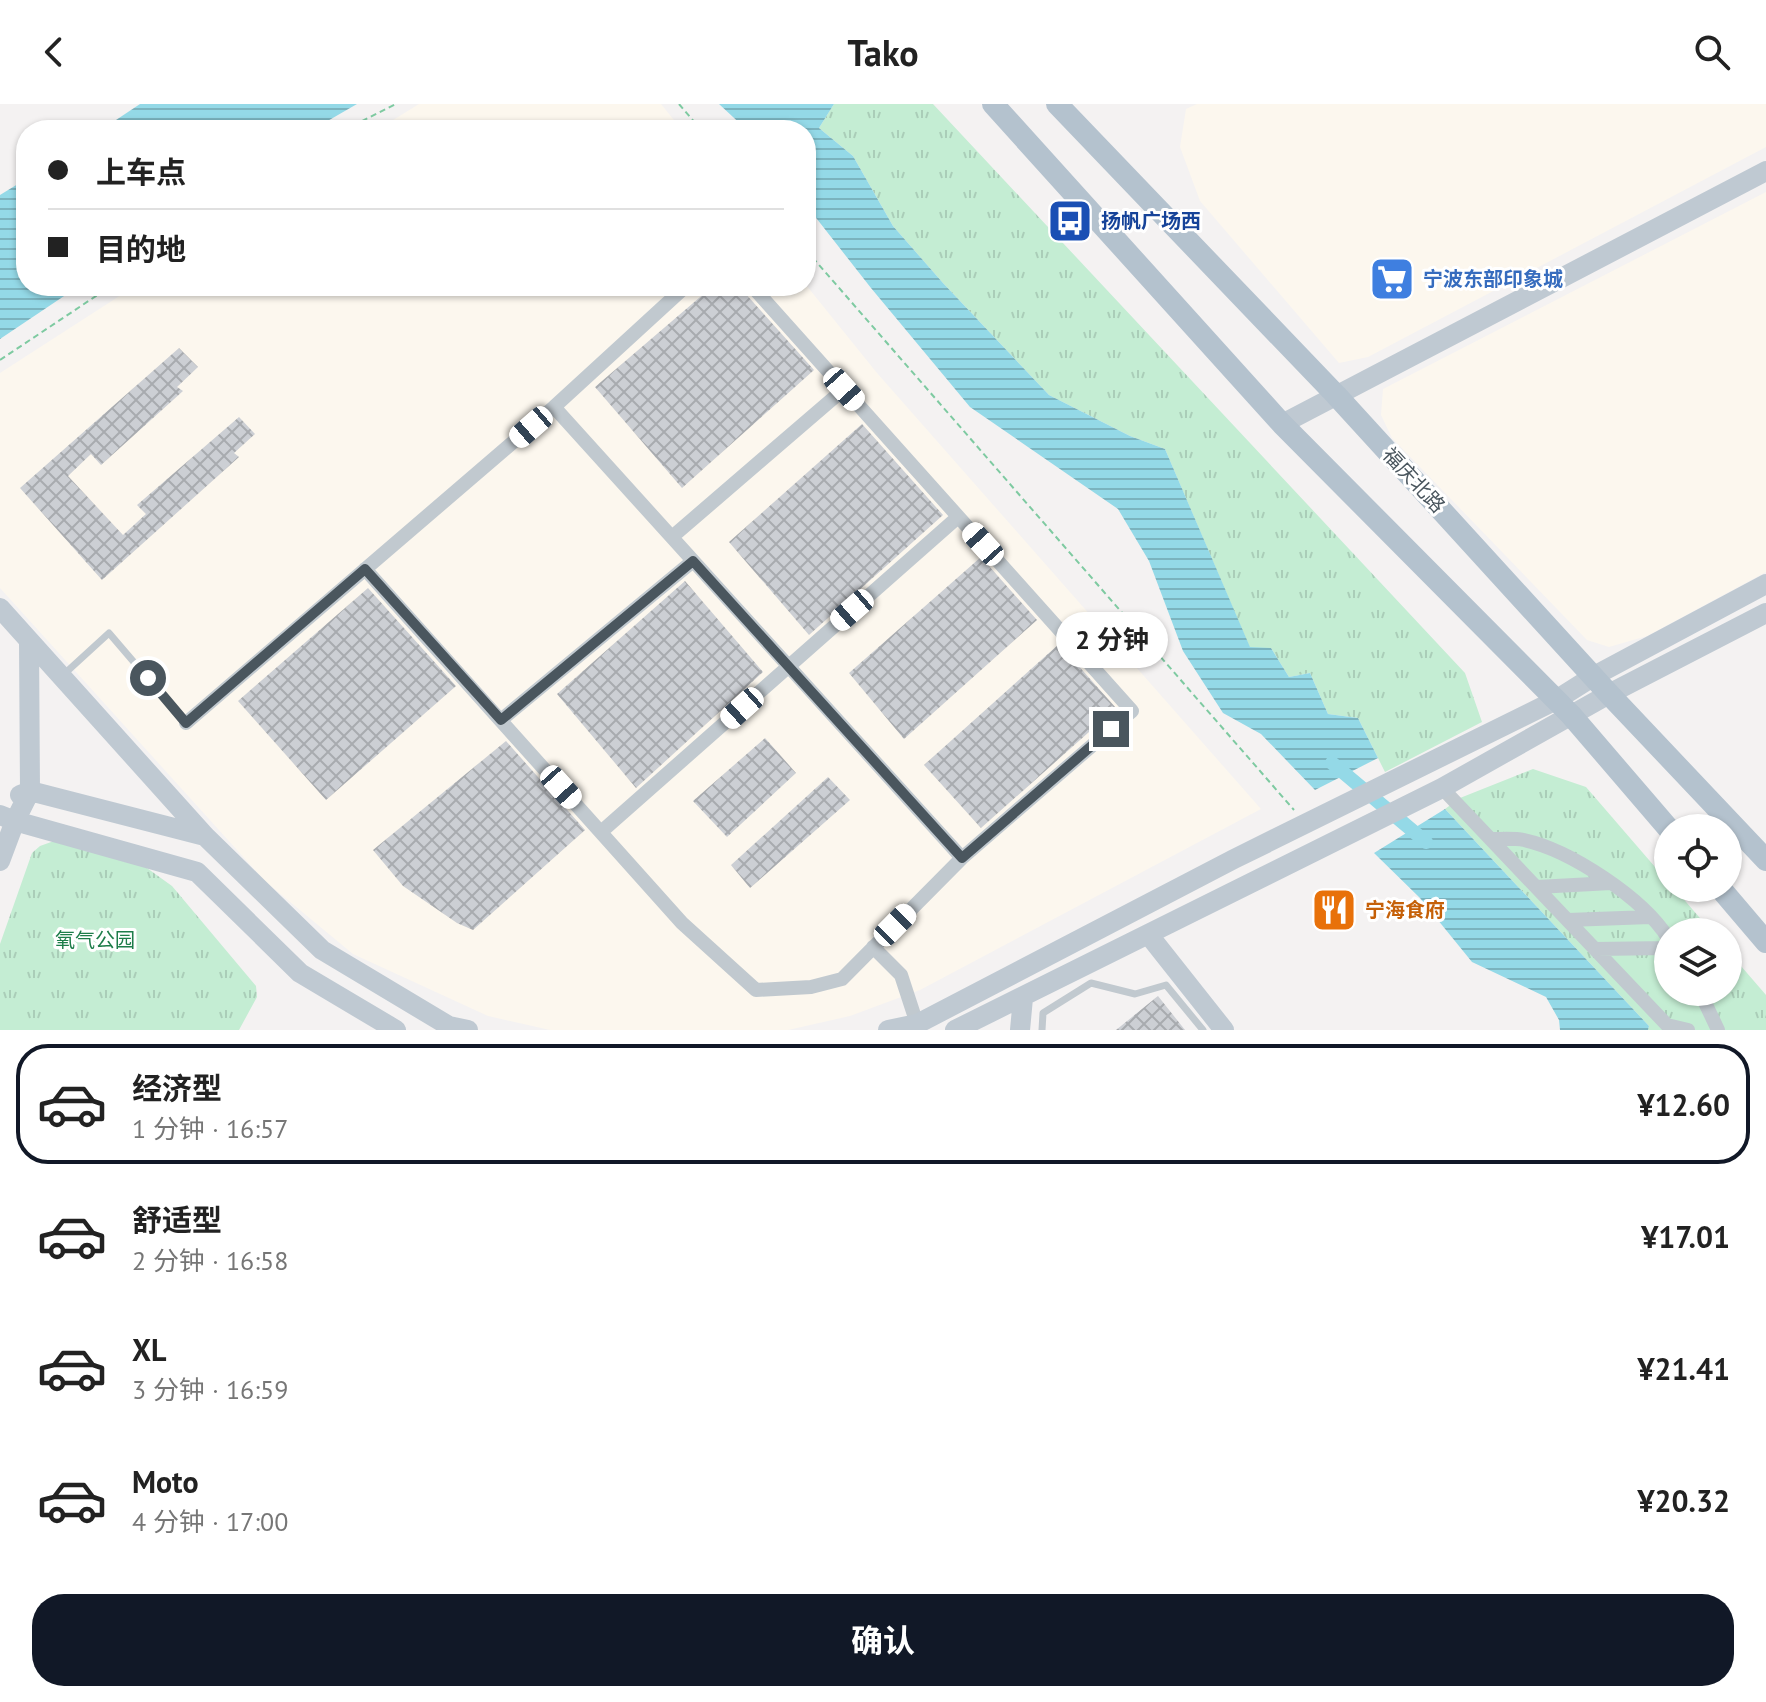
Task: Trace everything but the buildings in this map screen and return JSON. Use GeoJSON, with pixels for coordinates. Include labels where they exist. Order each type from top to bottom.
{"type":"FeatureCollection","features":[{"type":"Feature","properties":{"kind":"main road"},"geometry":{"type":"LineString","coordinates":[[993,104],[1282,424],[1563,708],[1656,814]]}},
{"type":"Feature","properties":{"kind":"main road","name":"福庆北路"},"geometry":{"type":"LineString","coordinates":[[1057,104],[1336,395],[1609,694],[1766,860]]}},
{"type":"Feature","properties":{"kind":"main road"},"geometry":{"type":"LineString","coordinates":[[1282,424],[1766,171]]}},
{"type":"Feature","properties":{"kind":"main road"},"geometry":{"type":"LineString","coordinates":[[955,1030],[990,1022],[1023,998],[1442,788],[1563,708],[1594,676],[1766,584]]}},
{"type":"Feature","properties":{"kind":"main road"},"geometry":{"type":"LineString","coordinates":[[0,608],[205,836],[322,950],[449,1026],[468,1030]]}},
{"type":"Feature","properties":{"kind":"main road"},"geometry":{"type":"LineString","coordinates":[[888,1030],[917,1024],[1387,785],[1563,708],[1609,694],[1766,613]]}},
{"type":"Feature","properties":{"kind":"main road"},"geometry":{"type":"LineString","coordinates":[[0,861],[7,818],[30,791],[29,641]]}},
{"type":"Feature","properties":{"kind":"main road"},"geometry":{"type":"LineString","coordinates":[[0,805],[30,791],[205,836]]}},
{"type":"Feature","properties":{"kind":"main road"},"geometry":{"type":"LineString","coordinates":[[7,818],[197,872],[300,973],[396,1030]]}},
{"type":"Feature","properties":{"kind":"main road"},"geometry":{"type":"LineString","coordinates":[[1732,902],[1766,942]]}},
{"type":"Feature","properties":{"kind":"main road"},"geometry":{"type":"LineString","coordinates":[[1148,934],[1224,1030]]}},
{"type":"Feature","properties":{"kind":"main road"},"geometry":{"type":"LineString","coordinates":[[1020,1030],[1023,998]]}},
{"type":"Feature","properties":{"kind":"street"},"geometry":{"type":"LineString","coordinates":[[186,723],[554,407],[675,296]]}},
{"type":"Feature","properties":{"kind":"street"},"geometry":{"type":"LineString","coordinates":[[365,569],[682,923],[756,990],[811,987],[842,979],[962,858],[1132,711],[761,296]]}},
{"type":"Feature","properties":{"kind":"street"},"geometry":{"type":"LineString","coordinates":[[672,537],[844,389]]}},
{"type":"Feature","properties":{"kind":"street"},"geometry":{"type":"LineString","coordinates":[[554,407],[962,858]]}},
{"type":"Feature","properties":{"kind":"street"},"geometry":{"type":"LineString","coordinates":[[601,832],[958,517]]}},
{"type":"Feature","properties":{"kind":"street"},"geometry":{"type":"LineString","coordinates":[[501,720],[693,561]]}},
{"type":"Feature","properties":{"kind":"street"},"geometry":{"type":"LineString","coordinates":[[1442,788],[1667,1025],[1688,1030]]}},
{"type":"Feature","properties":{"kind":"street"},"geometry":{"type":"LineString","coordinates":[[1492,839],[1522,839],[1553,850],[1611,883],[1654,922]]}},
{"type":"Feature","properties":{"kind":"street"},"geometry":{"type":"LineString","coordinates":[[1537,887],[1611,883]]}},
{"type":"Feature","properties":{"kind":"street"},"geometry":{"type":"LineString","coordinates":[[1568,920],[1650,917]]}},
{"type":"Feature","properties":{"kind":"street"},"geometry":{"type":"LineString","coordinates":[[873,947],[901,975],[917,1024]]}},
{"type":"Feature","properties":{"kind":"street"},"geometry":{"type":"LineString","coordinates":[[1595,949],[1654,948]]}},
{"type":"Feature","properties":{"kind":"street"},"geometry":{"type":"LineString","coordinates":[[1707,1006],[1718,1030]]}},
{"type":"Feature","properties":{"kind":"lane"},"geometry":{"type":"LineString","coordinates":[[61,677],[109,633],[186,723]]}},
{"type":"Feature","properties":{"kind":"lane"},"geometry":{"type":"LineString","coordinates":[[1042,1030],[1043,1013],[1091,983],[1135,994],[1166,985],[1203,1030]]}},
{"type":"Feature","properties":{"kind":"path"},"geometry":{"type":"LineString","coordinates":[[364,120],[396,104]]}},
{"type":"Feature","properties":{"kind":"path"},"geometry":{"type":"LineString","coordinates":[[679,104],[693,120]]}},
{"type":"Feature","properties":{"kind":"path"},"geometry":{"type":"LineString","coordinates":[[816,261],[1306,824]]}},
{"type":"Feature","properties":{"kind":"path"},"geometry":{"type":"LineString","coordinates":[[0,360],[96,296]]}},
{"type":"Feature","properties":{"kind":"shaded area"},"geometry":{"type":"Polygon","coordinates":[[[419,104],[661,104],[674,120],[393,120],[419,104]]]}},
{"type":"Feature","properties":{"kind":"shaded area","name":"宁波东部印象城"},"geometry":{"type":"Polygon","coordinates":[[[1197,104],[1766,104],[1766,147],[1368,357],[1339,363],[1200,201],[1180,147],[1186,109],[1197,104]]]}},
{"type":"Feature","properties":{"kind":"shaded area"},"geometry":{"type":"Polygon","coordinates":[[[1766,192],[1766,572],[1647,636],[1609,647],[1587,640],[1392,438],[1381,415],[1383,389],[1766,192]]]}},
{"type":"Feature","properties":{"kind":"shaded area"},"geometry":{"type":"Polygon","coordinates":[[[119,296],[815,296],[877,373],[1261,809],[920,990],[850,1016],[788,1030],[550,1030],[488,1016],[353,954],[266,882],[0,588],[0,373],[119,296]]]}},
{"type":"Feature","properties":{"kind":"green space"},"geometry":{"type":"Polygon","coordinates":[[[834,104],[933,104],[1465,673],[1482,722],[1385,772],[1358,718],[1328,714],[1310,673],[1289,677],[1271,648],[1250,648],[1165,449],[1130,436],[1049,395],[893,226],[853,156],[819,128],[834,104]]]}},
{"type":"Feature","properties":{"kind":"green space"},"geometry":{"type":"Polygon","coordinates":[[[1533,769],[1586,787],[1654,866],[1654,902],[1686,902],[1700,918],[1654,918],[1654,1006],[1742,1006],[1742,967],[1766,995],[1766,1030],[1648,1030],[1649,1026],[1445,809],[1460,798],[1533,769]]]}},
{"type":"Feature","properties":{"kind":"green space","name":"氧气公园"},"geometry":{"type":"Polygon","coordinates":[[[79,832],[105,838],[172,886],[256,986],[257,997],[239,1030],[0,1030],[0,944],[32,853],[40,846],[79,832]]]}},
{"type":"Feature","properties":{"kind":"water"},"geometry":{"type":"Polygon","coordinates":[[[140,104],[357,104],[329,120],[116,120],[140,104]]]}},
{"type":"Feature","properties":{"kind":"water"},"geometry":{"type":"Polygon","coordinates":[[[719,104],[834,104],[819,128],[853,156],[893,226],[1049,395],[1130,436],[1165,449],[1250,647],[1271,648],[1289,677],[1310,673],[1328,714],[1358,718],[1378,758],[1315,790],[1261,734],[1223,713],[1183,651],[1149,561],[1118,509],[970,407],[816,218],[816,120],[736,120],[719,104]]]}},
{"type":"Feature","properties":{"kind":"water"},"geometry":{"type":"Polygon","coordinates":[[[16,185],[16,296],[64,296],[0,339],[0,195],[16,185]]]}},
{"type":"Feature","properties":{"kind":"water"},"geometry":{"type":"Polygon","coordinates":[[[1445,809],[1649,1026],[1648,1030],[1560,1030],[1559,1020],[1546,997],[1472,962],[1420,898],[1374,853],[1445,809]]]}},
{"type":"Feature","properties":{"kind":"waterway"},"geometry":{"type":"LineString","coordinates":[[1332,763],[1426,842]]}},
{"type":"Feature","properties":{"kind":"place","name":"扬帆广场西"},"geometry":{"type":"Point","coordinates":[1070,221]}},
{"type":"Feature","properties":{"kind":"place","name":"宁波东部印象城"},"geometry":{"type":"Point","coordinates":[1392,279]}},
{"type":"Feature","properties":{"kind":"place","name":"宁海食府"},"geometry":{"type":"Point","coordinates":[1334,910]}},
{"type":"Feature","properties":{"kind":"route"},"geometry":{"type":"LineString","coordinates":[[148,678],[186,723],[365,569],[501,720],[693,561],[962,858],[1111,729]]}}]}
